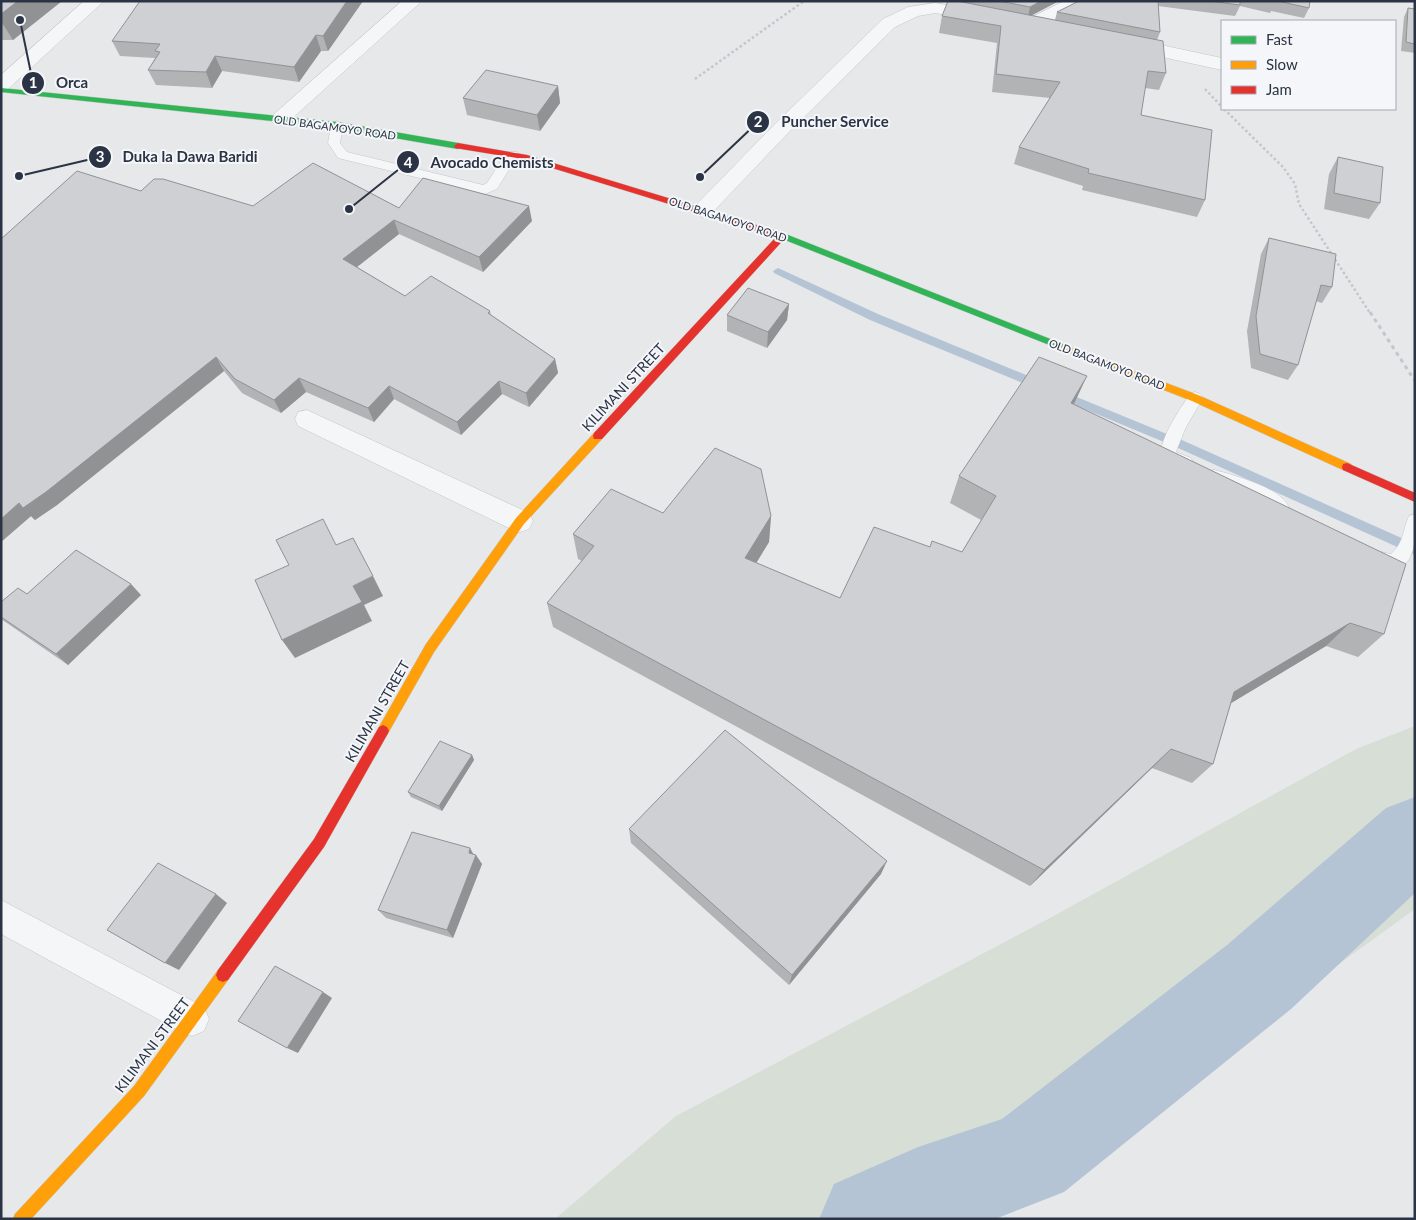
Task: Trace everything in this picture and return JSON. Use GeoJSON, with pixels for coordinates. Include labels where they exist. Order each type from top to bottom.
{"type":"FeatureCollection","features":[{"type":"Feature","properties":{"kind":"main road","name":"OLD BAGAMOYO ROAD"},"geometry":{"type":"LineString","coordinates":[[1,90],[337,125],[524,157],[703,210],[782,236],[993,321],[1194,398],[1415,498]]}},
{"type":"Feature","properties":{"kind":"main road","name":"KILIMANI STREET"},"geometry":{"type":"LineString","coordinates":[[20,1219],[139,1091],[319,843],[430,648],[520,521],[782,236]]}},
{"type":"Feature","properties":{"kind":"street"},"geometry":{"type":"LineString","coordinates":[[1,85],[95,1]]}},
{"type":"Feature","properties":{"kind":"street"},"geometry":{"type":"LineString","coordinates":[[280,119],[413,1]]}},
{"type":"Feature","properties":{"kind":"street"},"geometry":{"type":"LineString","coordinates":[[1014,22],[1068,7],[1076,1]]}},
{"type":"Feature","properties":{"kind":"street"},"geometry":{"type":"LineString","coordinates":[[703,210],[781,129],[889,23],[914,12],[935,8],[1058,30]]}},
{"type":"Feature","properties":{"kind":"street"},"geometry":{"type":"LineString","coordinates":[[1114,42],[1221,64]]}},
{"type":"Feature","properties":{"kind":"street"},"geometry":{"type":"LineString","coordinates":[[307,418],[520,521]]}},
{"type":"Feature","properties":{"kind":"street"},"geometry":{"type":"LineString","coordinates":[[1,916],[192,1019]]}},
{"type":"Feature","properties":{"kind":"lane"},"geometry":{"type":"LineString","coordinates":[[337,125],[334,142],[343,156],[484,190],[492,186],[512,155]]}},
{"type":"Feature","properties":{"kind":"lane"},"geometry":{"type":"LineString","coordinates":[[1194,398],[1177,428],[1168,449],[1168,455],[1217,477],[1255,489],[1294,518]]}},
{"type":"Feature","properties":{"kind":"lane"},"geometry":{"type":"LineString","coordinates":[[1357,553],[1394,562],[1402,556],[1414,536],[1415,521]]}},
{"type":"Feature","properties":{"kind":"path"},"geometry":{"type":"LineString","coordinates":[[695,79],[729,53],[781,21],[804,1]]}},
{"type":"Feature","properties":{"kind":"path"},"geometry":{"type":"LineString","coordinates":[[1225,110],[1283,167],[1295,184],[1299,204],[1415,381]]}},
{"type":"Feature","properties":{"kind":"shaded area"},"geometry":{"type":"Polygon","coordinates":[[[1415,726],[1415,909],[1114,1127],[982,1219],[555,1219],[676,1116],[1050,918],[1356,749],[1415,726]]]}},
{"type":"Feature","properties":{"kind":"building"},"geometry":{"type":"Polygon","coordinates":[[[1,1],[18,1],[1,14],[1,1]]]}},
{"type":"Feature","properties":{"kind":"building"},"geometry":{"type":"Polygon","coordinates":[[[140,1],[347,1],[323,36],[316,35],[294,67],[215,56],[206,72],[148,70],[160,52],[155,51],[160,44],[112,41],[140,1]]]}},
{"type":"Feature","properties":{"kind":"building"},"geometry":{"type":"Polygon","coordinates":[[[948,1],[957,1],[1163,41],[1166,73],[1148,71],[1141,115],[1212,130],[1205,200],[1088,173],[1089,169],[1019,147],[1060,82],[996,74],[1001,26],[942,16],[948,1]]]}},
{"type":"Feature","properties":{"kind":"building"},"geometry":{"type":"Polygon","coordinates":[[[999,1],[1041,1],[1030,7],[999,1]]]}},
{"type":"Feature","properties":{"kind":"building"},"geometry":{"type":"Polygon","coordinates":[[[1079,1],[1158,1],[1160,32],[1057,12],[1079,1]]]}},
{"type":"Feature","properties":{"kind":"building"},"geometry":{"type":"Polygon","coordinates":[[[1209,1],[1240,1],[1240,5],[1209,1]]]}},
{"type":"Feature","properties":{"kind":"building"},"geometry":{"type":"Polygon","coordinates":[[[1278,1],[1310,1],[1309,8],[1278,1]]]}},
{"type":"Feature","properties":{"kind":"building"},"geometry":{"type":"Polygon","coordinates":[[[1408,8],[1415,9],[1415,44],[1406,42],[1408,8]]]}},
{"type":"Feature","properties":{"kind":"building"},"geometry":{"type":"Polygon","coordinates":[[[486,70],[558,86],[537,115],[463,98],[486,70]]]}},
{"type":"Feature","properties":{"kind":"building"},"geometry":{"type":"Polygon","coordinates":[[[1338,157],[1383,167],[1380,203],[1334,193],[1338,157]]]}},
{"type":"Feature","properties":{"kind":"building"},"geometry":{"type":"Polygon","coordinates":[[[313,163],[399,208],[423,178],[529,206],[479,257],[394,220],[343,259],[405,296],[431,276],[490,311],[488,313],[555,359],[526,393],[499,381],[457,422],[389,386],[368,408],[299,378],[274,400],[235,379],[216,357],[46,492],[23,508],[19,503],[1,519],[1,239],[77,171],[141,191],[154,179],[163,179],[253,206],[313,163]]]}},
{"type":"Feature","properties":{"kind":"building"},"geometry":{"type":"Polygon","coordinates":[[[1269,238],[1336,254],[1332,287],[1321,285],[1298,365],[1260,354],[1256,316],[1269,238]]]}},
{"type":"Feature","properties":{"kind":"building"},"geometry":{"type":"Polygon","coordinates":[[[748,288],[789,304],[768,332],[727,315],[748,288]]]}},
{"type":"Feature","properties":{"kind":"building"},"geometry":{"type":"Polygon","coordinates":[[[1039,357],[1087,376],[1071,403],[1406,564],[1384,634],[1350,623],[1234,692],[1213,764],[1171,749],[1044,870],[547,603],[594,546],[573,534],[611,489],[663,513],[715,448],[761,469],[771,516],[745,558],[840,598],[874,527],[930,547],[932,541],[962,552],[996,496],[959,476],[1039,357]]]}},
{"type":"Feature","properties":{"kind":"building"},"geometry":{"type":"Polygon","coordinates":[[[323,519],[336,545],[353,538],[373,576],[353,586],[362,602],[282,640],[255,580],[289,565],[276,540],[323,519]]]}},
{"type":"Feature","properties":{"kind":"building"},"geometry":{"type":"Polygon","coordinates":[[[76,550],[131,584],[56,654],[1,617],[1,602],[18,588],[27,594],[76,550]]]}},
{"type":"Feature","properties":{"kind":"building"},"geometry":{"type":"Polygon","coordinates":[[[725,730],[887,861],[792,975],[629,829],[725,730]]]}},
{"type":"Feature","properties":{"kind":"building"},"geometry":{"type":"Polygon","coordinates":[[[440,741],[472,755],[439,806],[408,792],[440,741]]]}},
{"type":"Feature","properties":{"kind":"building"},"geometry":{"type":"Polygon","coordinates":[[[412,832],[470,848],[469,853],[476,855],[447,930],[378,910],[412,832]]]}},
{"type":"Feature","properties":{"kind":"building"},"geometry":{"type":"Polygon","coordinates":[[[158,863],[216,894],[165,963],[107,930],[158,863]]]}},
{"type":"Feature","properties":{"kind":"building"},"geometry":{"type":"Polygon","coordinates":[[[275,966],[323,992],[287,1048],[238,1021],[275,966]]]}},
{"type":"Feature","properties":{"kind":"waterway"},"geometry":{"type":"LineString","coordinates":[[778,271],[874,317],[1039,385]]}},
{"type":"Feature","properties":{"kind":"waterway"},"geometry":{"type":"LineString","coordinates":[[1062,395],[1180,444],[1415,550]]}},
{"type":"Feature","properties":{"kind":"waterway"},"geometry":{"type":"LineString","coordinates":[[869,1219],[918,1196],[1030,1158],[1259,977],[1415,837]]}},
{"type":"Feature","properties":{"kind":"traffic: fast"},"geometry":{"type":"LineString","coordinates":[[1,90],[337,125],[458,146]]}},
{"type":"Feature","properties":{"kind":"traffic: fast"},"geometry":{"type":"LineString","coordinates":[[783,236],[1065,348]]}},
{"type":"Feature","properties":{"kind":"traffic: slow"},"geometry":{"type":"LineString","coordinates":[[1065,348],[1195,398],[1347,467]]}},
{"type":"Feature","properties":{"kind":"traffic: slow"},"geometry":{"type":"LineString","coordinates":[[383,731],[430,648],[520,521],[598,436]]}},
{"type":"Feature","properties":{"kind":"traffic: slow"},"geometry":{"type":"LineString","coordinates":[[20,1219],[139,1091],[223,975]]}},
{"type":"Feature","properties":{"kind":"traffic: jam"},"geometry":{"type":"LineString","coordinates":[[458,146],[524,157],[783,236]]}},
{"type":"Feature","properties":{"kind":"traffic: jam"},"geometry":{"type":"LineString","coordinates":[[598,436],[782,236]]}},
{"type":"Feature","properties":{"kind":"traffic: jam"},"geometry":{"type":"LineString","coordinates":[[1347,467],[1415,498]]}},
{"type":"Feature","properties":{"kind":"traffic: jam"},"geometry":{"type":"LineString","coordinates":[[223,975],[319,843],[383,731]]}},
{"type":"Feature","properties":{"kind":"place","name":"Orca"},"geometry":{"type":"Point","coordinates":[20,20]}},
{"type":"Feature","properties":{"kind":"place","name":"Duka la Dawa Baridi"},"geometry":{"type":"Point","coordinates":[19,176]}},
{"type":"Feature","properties":{"kind":"place","name":"Puncher Service"},"geometry":{"type":"Point","coordinates":[700,177]}},
{"type":"Feature","properties":{"kind":"place","name":"Avocado Chemists"},"geometry":{"type":"Point","coordinates":[349,209]}}]}
